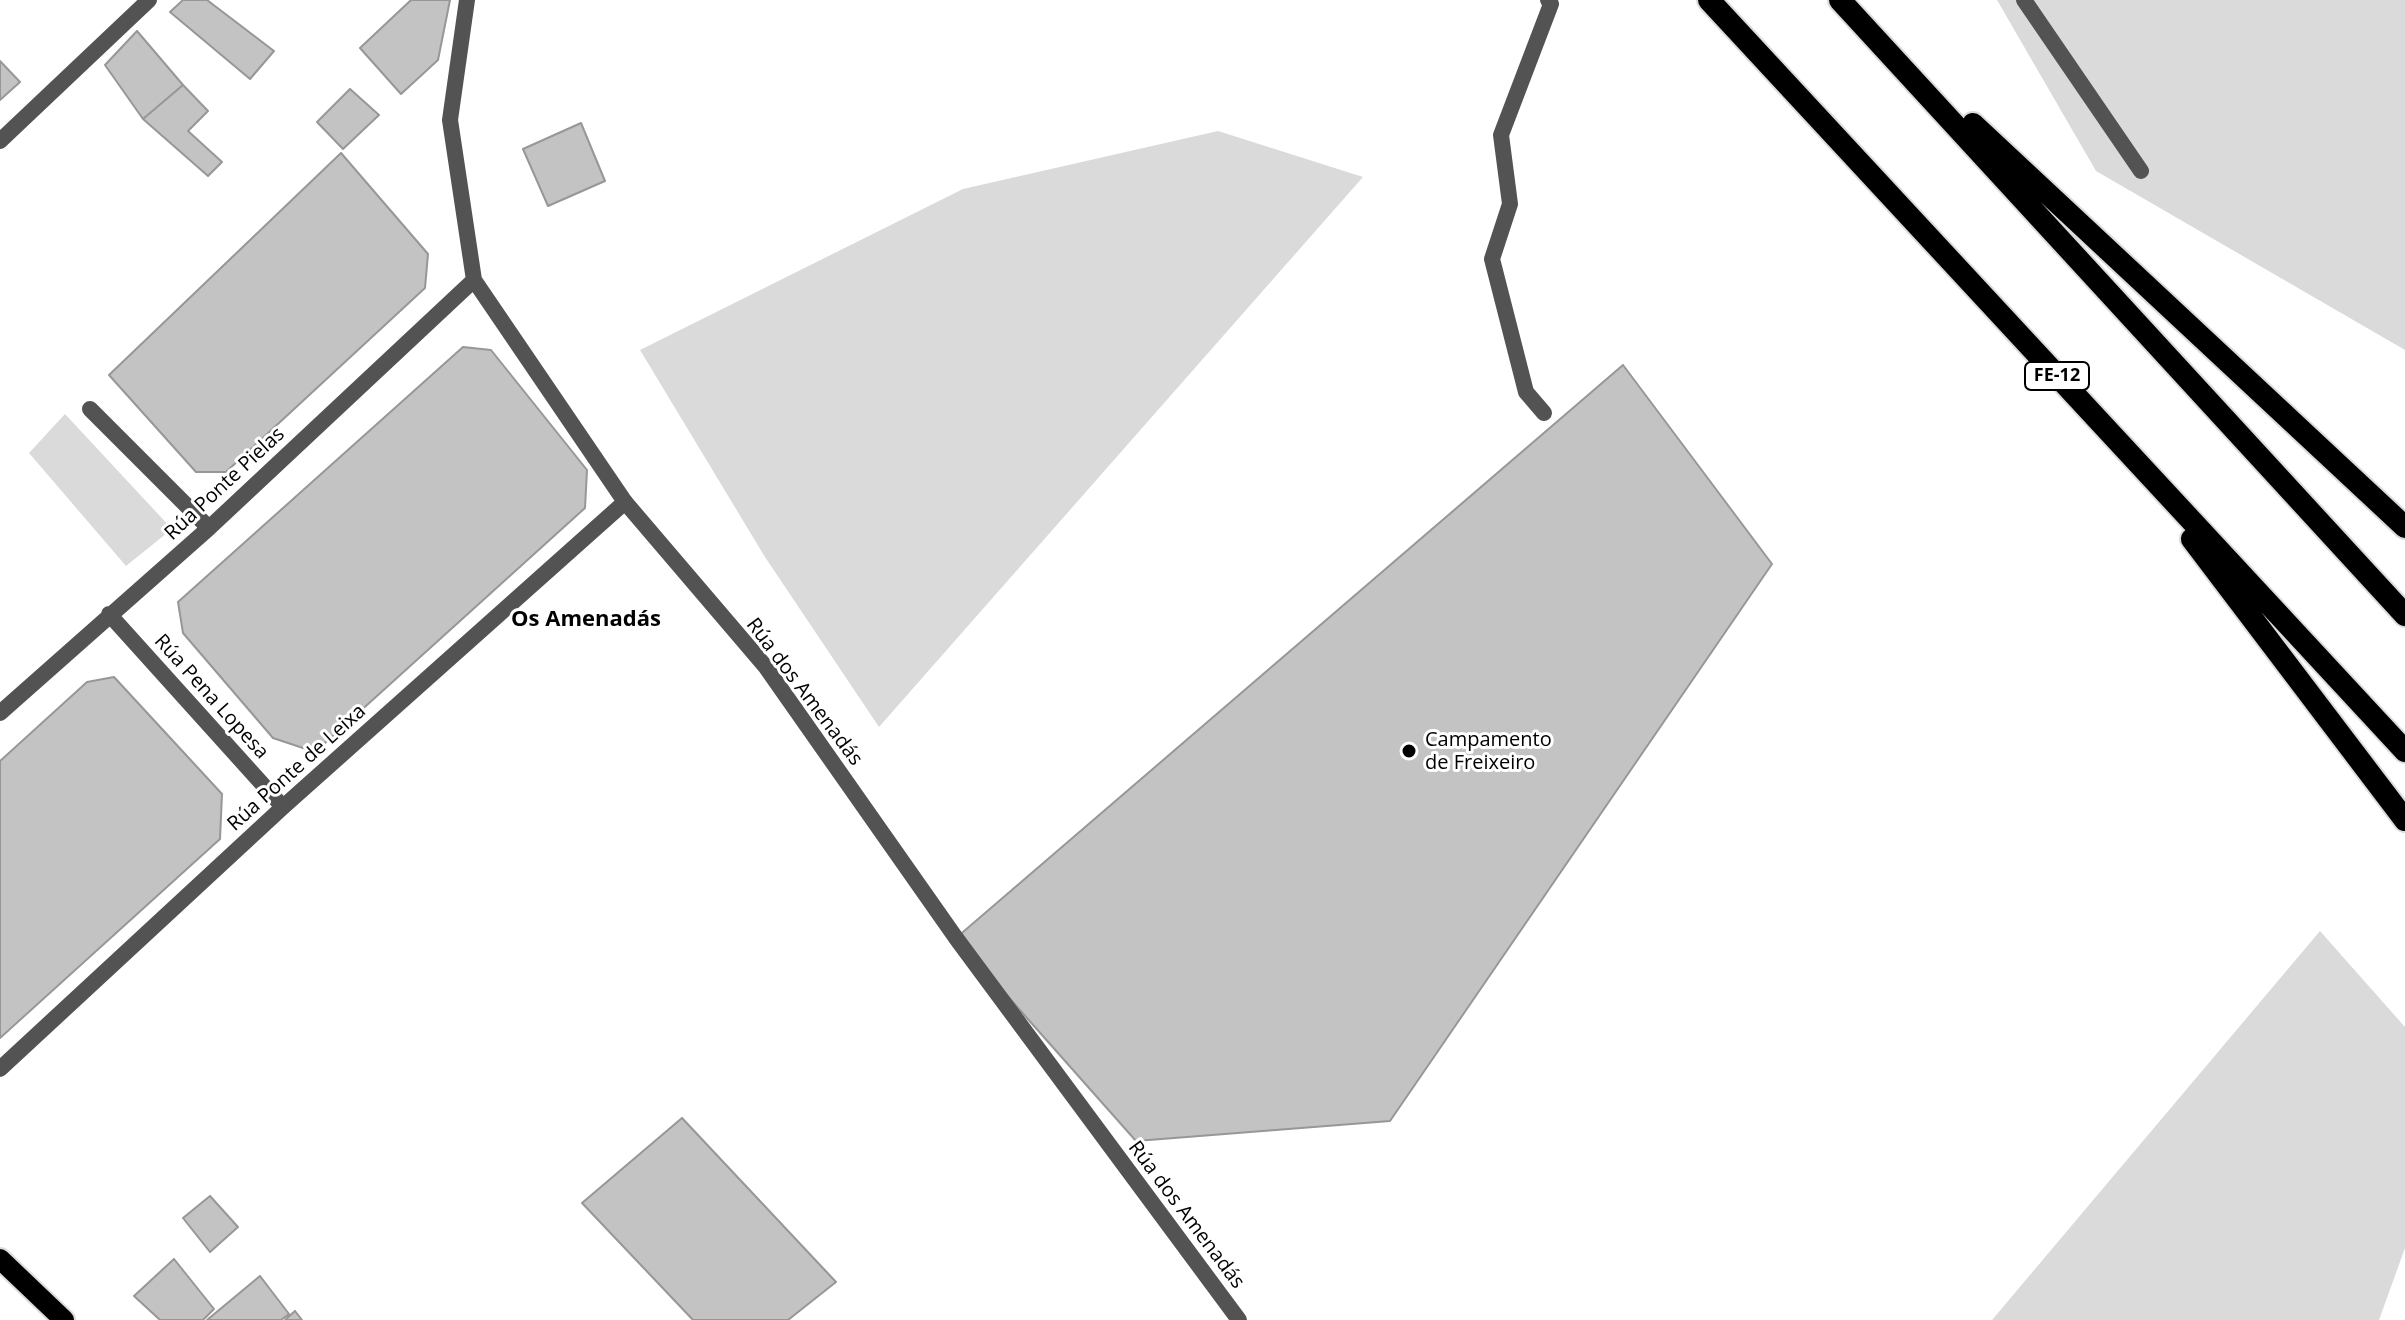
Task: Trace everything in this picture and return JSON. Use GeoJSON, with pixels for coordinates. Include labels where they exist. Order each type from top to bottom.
{"type":"FeatureCollection","features":[{"type":"Feature","properties":{"kind":"highway","name":"FE-12"},"geometry":{"type":"LineString","coordinates":[[1709,0],[2405,751]]}},
{"type":"Feature","properties":{"kind":"highway"},"geometry":{"type":"LineString","coordinates":[[1840,0],[2405,615]]}},
{"type":"Feature","properties":{"kind":"highway"},"geometry":{"type":"LineString","coordinates":[[1847,0],[2028,177],[2405,527]]}},
{"type":"Feature","properties":{"kind":"highway"},"geometry":{"type":"LineString","coordinates":[[2113,436],[2405,820]]}},
{"type":"Feature","properties":{"kind":"main road"},"geometry":{"type":"LineString","coordinates":[[0,1259],[64,1320]]}},
{"type":"Feature","properties":{"kind":"street"},"geometry":{"type":"LineString","coordinates":[[0,141],[149,0]]}},
{"type":"Feature","properties":{"kind":"street","name":"Rúa dos Amenadás"},"geometry":{"type":"LineString","coordinates":[[467,0],[450,120],[474,280],[625,502],[765,666],[956,938],[1239,1320]]}},
{"type":"Feature","properties":{"kind":"street"},"geometry":{"type":"LineString","coordinates":[[1544,413],[1526,392],[1492,259],[1510,204],[1501,135],[1551,4],[1548,0]]}},
{"type":"Feature","properties":{"kind":"street"},"geometry":{"type":"LineString","coordinates":[[2024,0],[2141,171]]}},
{"type":"Feature","properties":{"kind":"street","name":"Rúa Ponte Pielas"},"geometry":{"type":"LineString","coordinates":[[0,713],[209,528],[474,280]]}},
{"type":"Feature","properties":{"kind":"street"},"geometry":{"type":"LineString","coordinates":[[90,409],[209,528]]}},
{"type":"Feature","properties":{"kind":"street","name":"Rúa Ponte de Leixa"},"geometry":{"type":"LineString","coordinates":[[0,1069],[283,807],[625,502]]}},
{"type":"Feature","properties":{"kind":"street","name":"Rúa Pena Lopesa"},"geometry":{"type":"LineString","coordinates":[[109,614],[283,807]]}},
{"type":"Feature","properties":{"kind":"shaded area"},"geometry":{"type":"Polygon","coordinates":[[[1997,0],[2405,0],[2405,350],[2096,171],[1997,0]]]}},
{"type":"Feature","properties":{"kind":"shaded area"},"geometry":{"type":"Polygon","coordinates":[[[1218,131],[1363,177],[879,727],[765,557],[640,350],[963,189],[1218,131]]]}},
{"type":"Feature","properties":{"kind":"shaded area"},"geometry":{"type":"Polygon","coordinates":[[[65,414],[172,529],[126,566],[29,453],[65,414]]]}},
{"type":"Feature","properties":{"kind":"shaded area"},"geometry":{"type":"Polygon","coordinates":[[[2320,931],[2405,1027],[2405,1248],[2379,1320],[1992,1320],[2320,931]]]}},
{"type":"Feature","properties":{"kind":"building"},"geometry":{"type":"Polygon","coordinates":[[[183,0],[207,0],[274,51],[250,79],[170,12],[183,0]]]}},
{"type":"Feature","properties":{"kind":"building"},"geometry":{"type":"Polygon","coordinates":[[[411,0],[450,0],[438,60],[401,94],[360,48],[411,0]]]}},
{"type":"Feature","properties":{"kind":"building"},"geometry":{"type":"Polygon","coordinates":[[[137,31],[183,85],[143,119],[105,65],[137,31]]]}},
{"type":"Feature","properties":{"kind":"building"},"geometry":{"type":"Polygon","coordinates":[[[0,61],[20,82],[0,100],[0,61]]]}},
{"type":"Feature","properties":{"kind":"building"},"geometry":{"type":"Polygon","coordinates":[[[183,85],[208,111],[188,131],[222,162],[208,176],[143,119],[183,85]]]}},
{"type":"Feature","properties":{"kind":"building"},"geometry":{"type":"Polygon","coordinates":[[[350,89],[379,115],[343,149],[317,122],[350,89]]]}},
{"type":"Feature","properties":{"kind":"building"},"geometry":{"type":"Polygon","coordinates":[[[581,123],[605,181],[548,206],[523,149],[581,123]]]}},
{"type":"Feature","properties":{"kind":"building"},"geometry":{"type":"Polygon","coordinates":[[[341,153],[428,254],[425,288],[226,472],[196,472],[109,375],[341,153]]]}},
{"type":"Feature","properties":{"kind":"building"},"geometry":{"type":"Polygon","coordinates":[[[463,347],[491,350],[587,470],[585,508],[315,752],[273,738],[183,633],[178,602],[463,347]]]}},
{"type":"Feature","properties":{"kind":"building","name":"Campamento de Freixeiro"},"geometry":{"type":"Polygon","coordinates":[[[1623,365],[1772,564],[1390,1121],[1136,1141],[956,938],[1623,365]]]}},
{"type":"Feature","properties":{"kind":"building"},"geometry":{"type":"Polygon","coordinates":[[[114,677],[222,794],[220,839],[0,1038],[0,761],[87,682],[114,677]]]}},
{"type":"Feature","properties":{"kind":"building"},"geometry":{"type":"Polygon","coordinates":[[[682,1118],[836,1282],[788,1320],[693,1320],[582,1203],[682,1118]]]}},
{"type":"Feature","properties":{"kind":"building"},"geometry":{"type":"Polygon","coordinates":[[[210,1196],[238,1227],[210,1252],[183,1218],[210,1196]]]}},
{"type":"Feature","properties":{"kind":"building"},"geometry":{"type":"Polygon","coordinates":[[[174,1259],[214,1309],[203,1320],[160,1320],[134,1296],[174,1259]]]}},
{"type":"Feature","properties":{"kind":"building"},"geometry":{"type":"Polygon","coordinates":[[[260,1276],[289,1314],[281,1320],[207,1320],[260,1276]]]}},
{"type":"Feature","properties":{"kind":"building"},"geometry":{"type":"Polygon","coordinates":[[[295,1311],[302,1320],[285,1320],[295,1311]]]}},
{"type":"Feature","properties":{"kind":"place","name":"Campamento de Freixeiro"},"geometry":{"type":"Point","coordinates":[1409,751]}},
{"type":"Feature","properties":{"kind":"district","name":"Os Amenadás"},"geometry":{"type":"Point","coordinates":[586,620]}}]}
